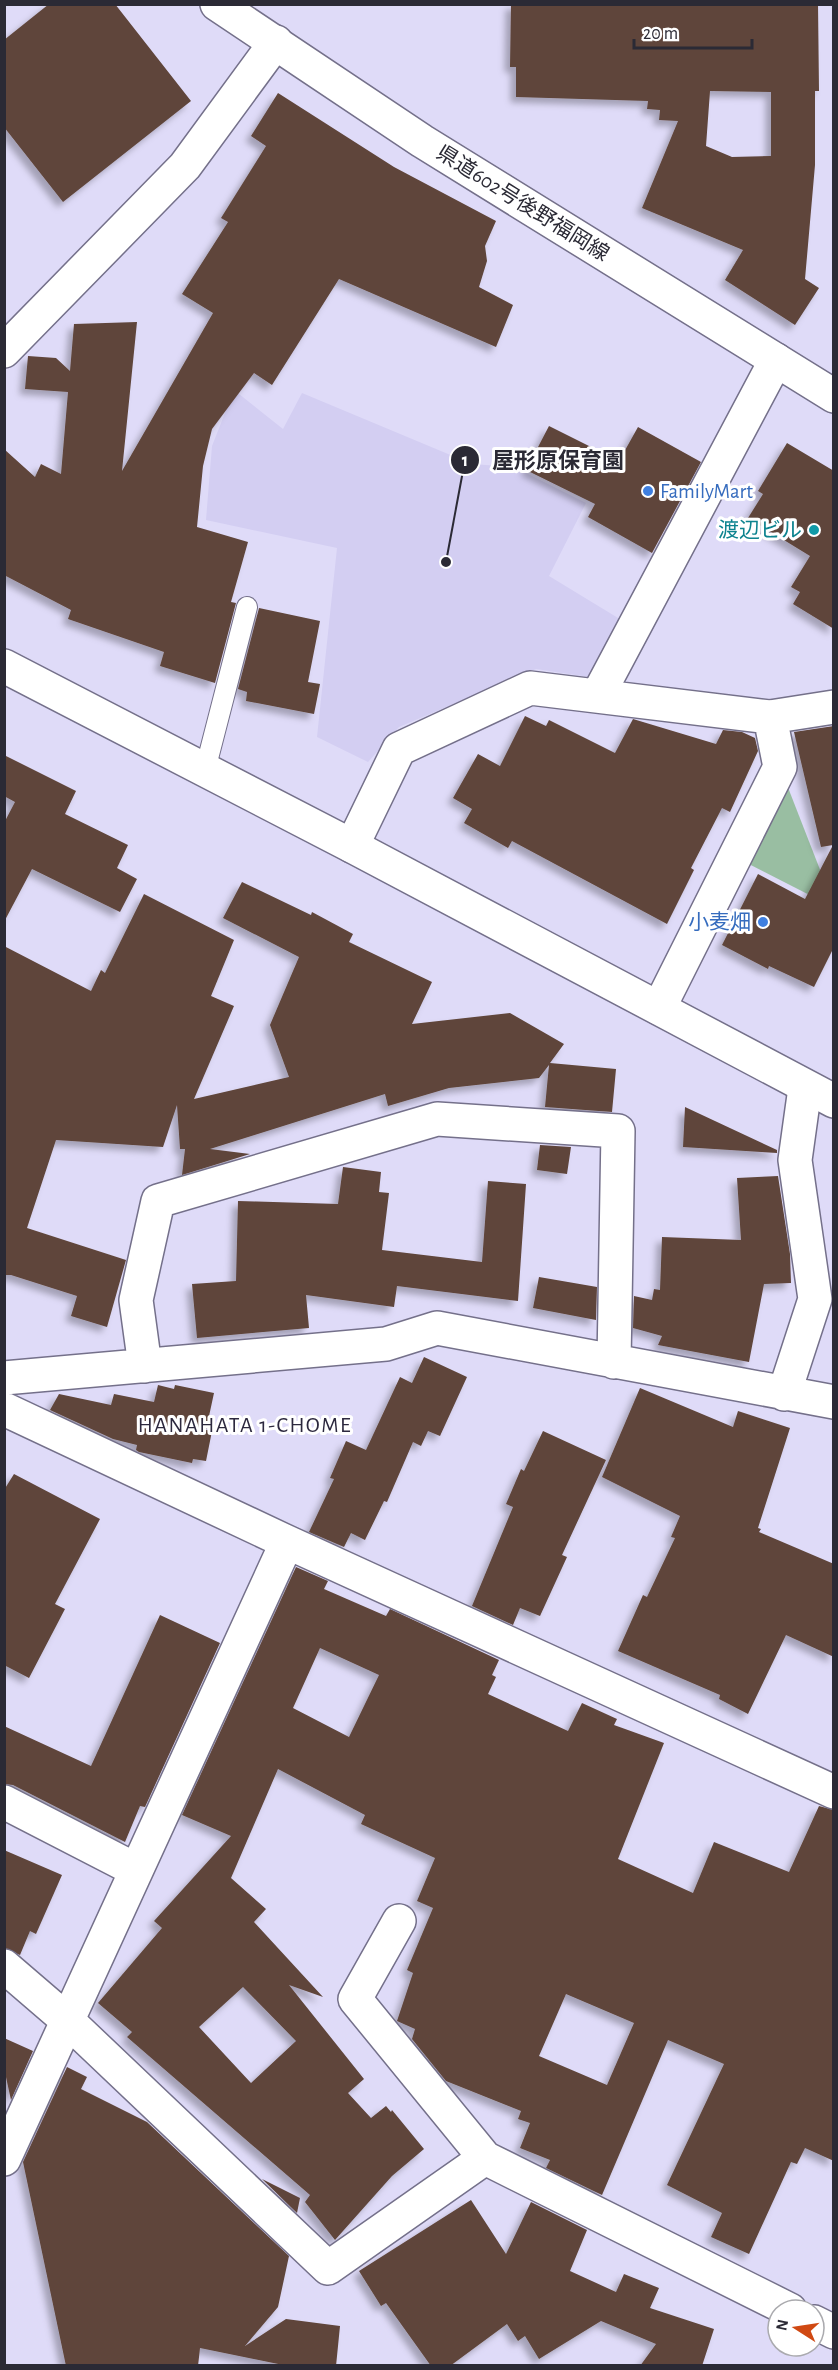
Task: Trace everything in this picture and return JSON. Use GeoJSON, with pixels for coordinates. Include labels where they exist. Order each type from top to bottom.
{"type":"FeatureCollection","features":[{"type":"Feature","properties":{"kind":"street","name":"県道602号後野福岡線"},"geometry":{"type":"LineString","coordinates":[[217,4],[422,141],[834,396]]}},
{"type":"Feature","properties":{"kind":"street"},"geometry":{"type":"LineString","coordinates":[[4,351],[185,166],[276,42]]}},
{"type":"Feature","properties":{"kind":"street"},"geometry":{"type":"LineString","coordinates":[[598,695],[776,360]]}},
{"type":"Feature","properties":{"kind":"street"},"geometry":{"type":"LineString","coordinates":[[4,666],[352,846],[819,1094],[795,1160],[815,1299],[784,1394]]}},
{"type":"Feature","properties":{"kind":"street"},"geometry":{"type":"LineString","coordinates":[[352,846],[399,749],[530,688],[770,717],[834,708]]}},
{"type":"Feature","properties":{"kind":"street"},"geometry":{"type":"LineString","coordinates":[[659,1008],[780,767],[770,717]]}},
{"type":"Feature","properties":{"kind":"street"},"geometry":{"type":"LineString","coordinates":[[145,1366],[136,1300],[158,1202],[437,1119],[618,1131],[614,1362]]}},
{"type":"Feature","properties":{"kind":"street"},"geometry":{"type":"LineString","coordinates":[[4,1378],[386,1344],[437,1328],[834,1402]]}},
{"type":"Feature","properties":{"kind":"street"},"geometry":{"type":"LineString","coordinates":[[4,1409],[287,1542],[834,1792]]}},
{"type":"Feature","properties":{"kind":"street"},"geometry":{"type":"LineString","coordinates":[[4,2159],[287,1542]]}},
{"type":"Feature","properties":{"kind":"street"},"geometry":{"type":"LineString","coordinates":[[4,1802],[136,1870]]}},
{"type":"Feature","properties":{"kind":"street"},"geometry":{"type":"LineString","coordinates":[[399,1921],[355,1999],[485,2158],[766,2298]]}},
{"type":"Feature","properties":{"kind":"street"},"geometry":{"type":"LineString","coordinates":[[4,1966],[68,2021],[328,2268],[485,2158]]}},
{"type":"Feature","properties":{"kind":"lane"},"geometry":{"type":"LineString","coordinates":[[205,770],[247,607]]}},
{"type":"Feature","properties":{"kind":"shaded area"},"geometry":{"type":"Polygon","coordinates":[[[234,390],[283,429],[302,393],[472,464],[514,467],[586,503],[549,576],[623,621],[589,677],[536,669],[399,727],[368,762],[317,737],[337,548],[206,520],[212,446],[234,390]]]}},
{"type":"Feature","properties":{"kind":"green space"},"geometry":{"type":"Polygon","coordinates":[[[780,767],[833,903],[833,907],[735,857],[780,767]]]}},
{"type":"Feature","properties":{"kind":"building"},"geometry":{"type":"Polygon","coordinates":[[[49,4],[115,4],[191,101],[63,202],[4,127],[4,40],[49,4]]]}},
{"type":"Feature","properties":{"kind":"building"},"geometry":{"type":"Polygon","coordinates":[[[511,4],[818,4],[819,91],[815,91],[815,165],[805,279],[819,288],[795,325],[725,280],[743,250],[642,208],[678,121],[659,120],[660,110],[647,109],[648,101],[516,97],[516,67],[510,67],[511,4]],[[710,91],[706,146],[732,157],[771,156],[771,92],[710,91]]]}},
{"type":"Feature","properties":{"kind":"building"},"geometry":{"type":"Polygon","coordinates":[[[278,93],[394,167],[496,221],[485,246],[487,261],[479,287],[513,305],[496,347],[339,279],[272,385],[254,373],[212,429],[203,466],[197,527],[248,542],[231,602],[236,603],[215,683],[160,666],[164,652],[68,619],[71,610],[4,575],[4,449],[35,477],[41,464],[61,474],[68,392],[25,389],[28,356],[56,358],[70,371],[74,324],[137,322],[122,471],[213,313],[182,294],[228,222],[221,218],[266,146],[251,136],[278,93]]]}},
{"type":"Feature","properties":{"kind":"building","name":"FamilyMart"},"geometry":{"type":"Polygon","coordinates":[[[549,426],[619,461],[638,427],[701,462],[652,553],[588,517],[595,504],[526,470],[549,426]]]}},
{"type":"Feature","properties":{"kind":"building","name":"渡辺ビル"},"geometry":{"type":"Polygon","coordinates":[[[787,443],[834,471],[834,629],[793,604],[800,592],[791,587],[810,556],[748,518],[763,494],[758,491],[787,443]]]}},
{"type":"Feature","properties":{"kind":"building"},"geometry":{"type":"Polygon","coordinates":[[[259,608],[320,621],[308,682],[320,684],[314,714],[246,701],[247,692],[238,689],[259,608]]]}},
{"type":"Feature","properties":{"kind":"building"},"geometry":{"type":"Polygon","coordinates":[[[525,716],[546,726],[549,720],[615,753],[633,719],[716,744],[723,730],[742,732],[755,738],[758,751],[730,812],[722,808],[691,868],[694,870],[667,924],[512,841],[508,848],[464,823],[472,809],[453,798],[478,754],[500,766],[525,716]]]}},
{"type":"Feature","properties":{"kind":"building"},"geometry":{"type":"Polygon","coordinates":[[[834,726],[834,947],[814,987],[769,966],[768,969],[722,945],[758,874],[805,899],[833,845],[821,847],[794,732],[834,726]]]}},
{"type":"Feature","properties":{"kind":"building"},"geometry":{"type":"Polygon","coordinates":[[[4,755],[76,791],[65,814],[128,845],[117,868],[137,879],[120,912],[32,869],[4,922],[4,823],[15,802],[4,796],[4,755]]]}},
{"type":"Feature","properties":{"kind":"building"},"geometry":{"type":"Polygon","coordinates":[[[242,882],[311,915],[312,912],[353,934],[349,942],[432,982],[412,1024],[510,1013],[564,1044],[550,1063],[616,1069],[612,1112],[545,1107],[549,1065],[539,1078],[449,1088],[388,1106],[385,1094],[210,1149],[250,1154],[182,1175],[185,1149],[180,1149],[177,1105],[163,1147],[56,1140],[27,1228],[126,1260],[107,1327],[71,1316],[77,1296],[11,1275],[4,1275],[4,946],[91,991],[101,970],[105,973],[144,894],[234,940],[211,996],[234,1006],[194,1099],[289,1077],[270,1025],[299,957],[223,918],[242,882]]]}},
{"type":"Feature","properties":{"kind":"building"},"geometry":{"type":"Polygon","coordinates":[[[685,1107],[777,1150],[777,1153],[683,1147],[685,1107]]]}},
{"type":"Feature","properties":{"kind":"building"},"geometry":{"type":"Polygon","coordinates":[[[540,1145],[571,1147],[567,1174],[537,1170],[540,1145]]]}},
{"type":"Feature","properties":{"kind":"building"},"geometry":{"type":"Polygon","coordinates":[[[343,1167],[381,1172],[379,1192],[389,1193],[382,1250],[482,1262],[488,1181],[526,1184],[518,1301],[397,1286],[394,1307],[306,1295],[309,1328],[197,1338],[192,1284],[236,1281],[238,1201],[338,1204],[343,1167]]]}},
{"type":"Feature","properties":{"kind":"building"},"geometry":{"type":"Polygon","coordinates":[[[778,1176],[790,1254],[791,1283],[764,1284],[749,1362],[658,1345],[662,1336],[633,1328],[634,1296],[652,1300],[654,1289],[660,1290],[662,1237],[741,1240],[737,1178],[778,1176]]]}},
{"type":"Feature","properties":{"kind":"building"},"geometry":{"type":"Polygon","coordinates":[[[539,1277],[597,1287],[596,1320],[533,1308],[539,1277]]]}},
{"type":"Feature","properties":{"kind":"building"},"geometry":{"type":"Polygon","coordinates":[[[424,1357],[467,1377],[440,1436],[428,1431],[421,1446],[413,1442],[387,1502],[384,1501],[365,1540],[351,1533],[344,1547],[309,1532],[334,1479],[330,1478],[346,1441],[366,1450],[400,1377],[412,1383],[424,1357]]]}},
{"type":"Feature","properties":{"kind":"building"},"geometry":{"type":"Polygon","coordinates":[[[158,1385],[174,1389],[175,1385],[214,1393],[206,1430],[212,1431],[206,1461],[193,1459],[192,1463],[139,1452],[136,1450],[137,1445],[113,1439],[50,1410],[59,1394],[111,1405],[114,1394],[154,1402],[158,1385]]]}},
{"type":"Feature","properties":{"kind":"building"},"geometry":{"type":"Polygon","coordinates":[[[640,1388],[733,1427],[738,1411],[790,1428],[758,1528],[761,1529],[759,1532],[834,1564],[834,1657],[786,1635],[748,1714],[719,1699],[720,1695],[618,1651],[643,1595],[647,1597],[675,1538],[671,1537],[680,1516],[602,1477],[640,1388]]]}},
{"type":"Feature","properties":{"kind":"building"},"geometry":{"type":"Polygon","coordinates":[[[543,1431],[606,1460],[562,1555],[567,1557],[540,1616],[520,1608],[513,1625],[472,1606],[513,1507],[506,1504],[521,1469],[524,1471],[543,1431]]]}},
{"type":"Feature","properties":{"kind":"building"},"geometry":{"type":"Polygon","coordinates":[[[14,1474],[100,1519],[55,1604],[65,1609],[29,1678],[4,1665],[4,1490],[14,1474]]]}},
{"type":"Feature","properties":{"kind":"building"},"geometry":{"type":"Polygon","coordinates":[[[296,1567],[328,1581],[324,1589],[386,1616],[390,1609],[499,1660],[492,1675],[496,1677],[488,1694],[568,1731],[582,1703],[617,1719],[614,1725],[664,1743],[618,1859],[693,1893],[714,1842],[789,1872],[819,1806],[834,1810],[834,2161],[805,2148],[797,2164],[791,2162],[749,2254],[711,2237],[722,2213],[667,2185],[724,2064],[668,2040],[602,2195],[546,2168],[550,2160],[520,2148],[530,2123],[518,2119],[521,2111],[446,2081],[412,2039],[415,2029],[397,2021],[413,1973],[407,1970],[433,1908],[417,1901],[435,1858],[361,1824],[365,1815],[278,1769],[231,1878],[266,1909],[254,1922],[323,1997],[289,1985],[364,2079],[348,2093],[371,2118],[386,2106],[391,2112],[392,2110],[424,2149],[392,2176],[335,2240],[305,2202],[310,2195],[127,2037],[132,2032],[98,2003],[162,1928],[154,1921],[231,1836],[182,1815],[296,1567]],[[320,1648],[293,1708],[349,1737],[379,1675],[320,1648]],[[243,1987],[199,2027],[251,2083],[296,2041],[243,1987]],[[566,1994],[539,2056],[607,2085],[634,2023],[566,1994]]]}},
{"type":"Feature","properties":{"kind":"building"},"geometry":{"type":"Polygon","coordinates":[[[160,1615],[220,1643],[145,1807],[140,1806],[125,1842],[13,1785],[4,1784],[4,1726],[91,1766],[160,1615]]]}},
{"type":"Feature","properties":{"kind":"building"},"geometry":{"type":"Polygon","coordinates":[[[4,1850],[62,1875],[36,1934],[30,1931],[20,1955],[4,1948],[4,1850]]]}},
{"type":"Feature","properties":{"kind":"building"},"geometry":{"type":"Polygon","coordinates":[[[4,2038],[33,2051],[11,2100],[4,2068],[4,2038]]]}},
{"type":"Feature","properties":{"kind":"building"},"geometry":{"type":"Polygon","coordinates":[[[67,2067],[87,2077],[81,2089],[147,2122],[289,2256],[278,2307],[245,2346],[286,2319],[340,2326],[336,2366],[288,2366],[200,2348],[198,2366],[66,2366],[23,2162],[67,2067]]]}},
{"type":"Feature","properties":{"kind":"building"},"geometry":{"type":"Polygon","coordinates":[[[262,2179],[300,2198],[297,2213],[262,2179]]]}},
{"type":"Feature","properties":{"kind":"building"},"geometry":{"type":"Polygon","coordinates":[[[471,2200],[506,2254],[531,2202],[587,2230],[570,2271],[616,2292],[624,2274],[659,2288],[650,2308],[714,2329],[702,2366],[640,2366],[656,2344],[601,2321],[539,2359],[525,2336],[518,2341],[507,2324],[450,2366],[431,2366],[386,2303],[381,2306],[359,2271],[471,2200]]]}},
{"type":"Feature","properties":{"kind":"place","name":"FamilyMart"},"geometry":{"type":"Point","coordinates":[648,491]}},
{"type":"Feature","properties":{"kind":"place","name":"渡辺ビル"},"geometry":{"type":"Point","coordinates":[814,530]}},
{"type":"Feature","properties":{"kind":"place","name":"屋形原保育園"},"geometry":{"type":"Point","coordinates":[446,562]}},
{"type":"Feature","properties":{"kind":"place","name":"小麦畑"},"geometry":{"type":"Point","coordinates":[763,922]}},
{"type":"Feature","properties":{"kind":"district","name":"HANAHATA 1-CHOME"},"geometry":{"type":"Point","coordinates":[245,1424]}}]}
